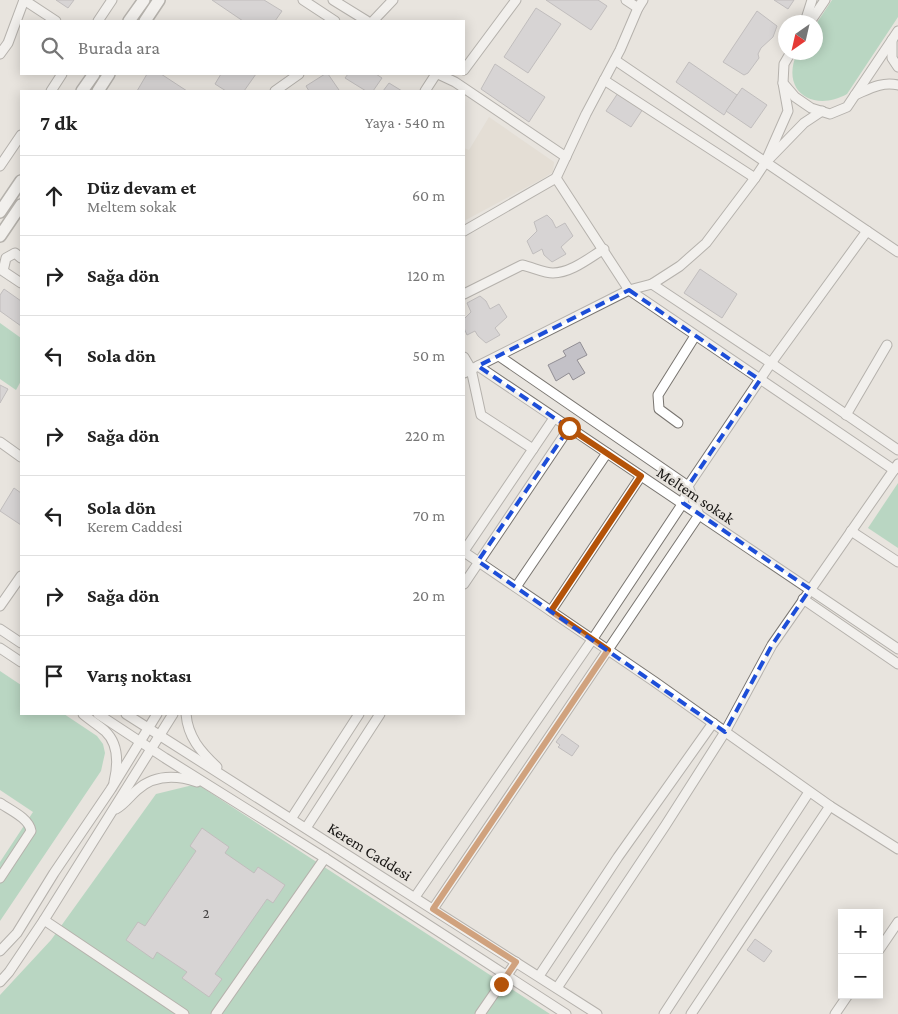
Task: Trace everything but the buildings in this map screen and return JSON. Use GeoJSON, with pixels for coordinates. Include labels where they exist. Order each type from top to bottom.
{"type":"FeatureCollection","features":[{"type":"Feature","properties":{"kind":"main road"},"geometry":{"type":"LineString","coordinates":[[130,20],[144,0]]}},
{"type":"Feature","properties":{"kind":"main road"},"geometry":{"type":"LineString","coordinates":[[145,20],[159,0]]}},
{"type":"Feature","properties":{"kind":"main road"},"geometry":{"type":"LineString","coordinates":[[83,90],[93,75]]}},
{"type":"Feature","properties":{"kind":"main road"},"geometry":{"type":"LineString","coordinates":[[99,90],[109,75]]}},
{"type":"Feature","properties":{"kind":"main road"},"geometry":{"type":"LineString","coordinates":[[0,212],[20,182]]}},
{"type":"Feature","properties":{"kind":"main road"},"geometry":{"type":"LineString","coordinates":[[0,236],[20,206]]}},
{"type":"Feature","properties":{"kind":"street"},"geometry":{"type":"LineString","coordinates":[[0,54],[8,43],[24,0],[54,20]]}},
{"type":"Feature","properties":{"kind":"street"},"geometry":{"type":"LineString","coordinates":[[303,0],[333,20]]}},
{"type":"Feature","properties":{"kind":"street"},"geometry":{"type":"LineString","coordinates":[[334,0],[365,20]]}},
{"type":"Feature","properties":{"kind":"street"},"geometry":{"type":"LineString","coordinates":[[374,20],[393,0]]}},
{"type":"Feature","properties":{"kind":"street"},"geometry":{"type":"LineString","coordinates":[[465,69],[516,0]]}},
{"type":"Feature","properties":{"kind":"street"},"geometry":{"type":"LineString","coordinates":[[465,230],[556,178],[641,4],[626,0]]}},
{"type":"Feature","properties":{"kind":"street"},"geometry":{"type":"LineString","coordinates":[[807,15],[812,0]]}},
{"type":"Feature","properties":{"kind":"street"},"geometry":{"type":"LineString","coordinates":[[815,15],[825,0]]}},
{"type":"Feature","properties":{"kind":"street"},"geometry":{"type":"LineString","coordinates":[[99,20],[109,1]]}},
{"type":"Feature","properties":{"kind":"street"},"geometry":{"type":"LineString","coordinates":[[784,83],[794,97],[811,108],[830,114],[846,107],[898,30]]}},
{"type":"Feature","properties":{"kind":"street"},"geometry":{"type":"LineString","coordinates":[[892,40],[892,58],[898,67]]}},
{"type":"Feature","properties":{"kind":"street"},"geometry":{"type":"LineString","coordinates":[[614,60],[898,252]]}},
{"type":"Feature","properties":{"kind":"street"},"geometry":{"type":"LineString","coordinates":[[766,163],[788,110],[784,83],[784,64],[786,60]]}},
{"type":"Feature","properties":{"kind":"street"},"geometry":{"type":"LineString","coordinates":[[51,90],[61,75]]}},
{"type":"Feature","properties":{"kind":"street"},"geometry":{"type":"LineString","coordinates":[[276,90],[298,75]]}},
{"type":"Feature","properties":{"kind":"street"},"geometry":{"type":"LineString","coordinates":[[426,90],[436,75]]}},
{"type":"Feature","properties":{"kind":"street"},"geometry":{"type":"LineString","coordinates":[[439,75],[455,82],[566,157]]}},
{"type":"Feature","properties":{"kind":"street"},"geometry":{"type":"LineString","coordinates":[[455,82],[460,75]]}},
{"type":"Feature","properties":{"kind":"street"},"geometry":{"type":"LineString","coordinates":[[604,80],[755,178]]}},
{"type":"Feature","properties":{"kind":"street"},"geometry":{"type":"LineString","coordinates":[[854,95],[888,83],[898,86]]}},
{"type":"Feature","properties":{"kind":"street"},"geometry":{"type":"LineString","coordinates":[[471,370],[629,290],[652,284],[680,266],[706,244],[766,163],[804,123],[822,111]]}},
{"type":"Feature","properties":{"kind":"street"},"geometry":{"type":"LineString","coordinates":[[0,166],[20,136]]}},
{"type":"Feature","properties":{"kind":"street"},"geometry":{"type":"LineString","coordinates":[[556,178],[629,290],[760,380],[896,467],[772,645],[725,732],[557,988]]}},
{"type":"Feature","properties":{"kind":"street"},"geometry":{"type":"LineString","coordinates":[[415,897],[592,640],[683,503],[688,486],[771,363],[867,231]]}},
{"type":"Feature","properties":{"kind":"street"},"geometry":{"type":"LineString","coordinates":[[465,294],[522,265],[551,273],[559,272],[575,267],[604,250]]}},
{"type":"Feature","properties":{"kind":"street"},"geometry":{"type":"LineString","coordinates":[[20,257],[15,253],[3,257],[3,271],[20,282]]}},
{"type":"Feature","properties":{"kind":"street"},"geometry":{"type":"LineString","coordinates":[[652,284],[898,450]]}},
{"type":"Feature","properties":{"kind":"street"},"geometry":{"type":"LineString","coordinates":[[678,423],[659,409],[658,395],[695,336]]}},
{"type":"Feature","properties":{"kind":"street"},"geometry":{"type":"LineString","coordinates":[[846,415],[887,345]]}},
{"type":"Feature","properties":{"kind":"street","name":"Meltem sokak"},"geometry":{"type":"LineString","coordinates":[[499,356],[688,486]]}},
{"type":"Feature","properties":{"kind":"street"},"geometry":{"type":"LineString","coordinates":[[465,358],[471,370],[482,414],[532,449]]}},
{"type":"Feature","properties":{"kind":"street","name":"Meltem sokak"},"geometry":{"type":"LineString","coordinates":[[471,370],[554,418],[898,649]]}},
{"type":"Feature","properties":{"kind":"street"},"geometry":{"type":"LineString","coordinates":[[465,550],[554,418]]}},
{"type":"Feature","properties":{"kind":"street"},"geometry":{"type":"LineString","coordinates":[[465,582],[569,428]]}},
{"type":"Feature","properties":{"kind":"street"},"geometry":{"type":"LineString","coordinates":[[0,442],[20,456]]}},
{"type":"Feature","properties":{"kind":"street"},"geometry":{"type":"LineString","coordinates":[[516,587],[607,453]]}},
{"type":"Feature","properties":{"kind":"street"},"geometry":{"type":"LineString","coordinates":[[551,611],[641,476]]}},
{"type":"Feature","properties":{"kind":"street"},"geometry":{"type":"LineString","coordinates":[[433,909],[699,515],[688,486]]}},
{"type":"Feature","properties":{"kind":"street"},"geometry":{"type":"LineString","coordinates":[[851,531],[898,562]]}},
{"type":"Feature","properties":{"kind":"street"},"geometry":{"type":"LineString","coordinates":[[465,552],[713,723],[809,792],[898,849]]}},
{"type":"Feature","properties":{"kind":"street"},"geometry":{"type":"LineString","coordinates":[[0,606],[20,577]]}},
{"type":"Feature","properties":{"kind":"street"},"geometry":{"type":"LineString","coordinates":[[803,599],[898,664]]}},
{"type":"Feature","properties":{"kind":"street"},"geometry":{"type":"LineString","coordinates":[[0,628],[20,642]]}},
{"type":"Feature","properties":{"kind":"street"},"geometry":{"type":"LineString","coordinates":[[0,648],[20,661]]}},
{"type":"Feature","properties":{"kind":"street"},"geometry":{"type":"LineString","coordinates":[[84,715],[107,733],[113,743],[116,760],[111,789]]}},
{"type":"Feature","properties":{"kind":"street","name":"Kerem Caddesi"},"geometry":{"type":"LineString","coordinates":[[100,715],[566,1014]]}},
{"type":"Feature","properties":{"kind":"street","name":"Kerem Caddesi"},"geometry":{"type":"LineString","coordinates":[[128,715],[597,1014]]}},
{"type":"Feature","properties":{"kind":"street"},"geometry":{"type":"LineString","coordinates":[[0,951],[17,932],[111,789],[156,715]]}},
{"type":"Feature","properties":{"kind":"street"},"geometry":{"type":"LineString","coordinates":[[0,982],[9,972],[44,920],[172,715]]}},
{"type":"Feature","properties":{"kind":"street"},"geometry":{"type":"LineString","coordinates":[[186,715],[192,739],[201,752],[229,779]]}},
{"type":"Feature","properties":{"kind":"street"},"geometry":{"type":"LineString","coordinates":[[292,819],[358,715]]}},
{"type":"Feature","properties":{"kind":"street"},"geometry":{"type":"LineString","coordinates":[[306,828],[379,715]]}},
{"type":"Feature","properties":{"kind":"street"},"geometry":{"type":"LineString","coordinates":[[539,976],[618,857],[713,723]]}},
{"type":"Feature","properties":{"kind":"street"},"geometry":{"type":"LineString","coordinates":[[112,811],[142,786],[159,778],[181,777],[214,788]]}},
{"type":"Feature","properties":{"kind":"street"},"geometry":{"type":"LineString","coordinates":[[664,1014],[809,792]]}},
{"type":"Feature","properties":{"kind":"street"},"geometry":{"type":"LineString","coordinates":[[0,803],[25,820],[31,828],[30,835],[0,878]]}},
{"type":"Feature","properties":{"kind":"street"},"geometry":{"type":"LineString","coordinates":[[691,1014],[830,806]]}},
{"type":"Feature","properties":{"kind":"street"},"geometry":{"type":"LineString","coordinates":[[216,1014],[325,858]]}},
{"type":"Feature","properties":{"kind":"street"},"geometry":{"type":"LineString","coordinates":[[44,920],[184,1014]]}},
{"type":"Feature","properties":{"kind":"street"},"geometry":{"type":"LineString","coordinates":[[883,944],[898,922]]}},
{"type":"Feature","properties":{"kind":"street"},"geometry":{"type":"LineString","coordinates":[[480,1014],[516,962]]}},
{"type":"Feature","properties":{"kind":"street"},"geometry":{"type":"LineString","coordinates":[[835,1014],[845,999]]}},
{"type":"Feature","properties":{"kind":"highlighted area"},"geometry":{"type":"Polygon","coordinates":[[[629,290],[760,380],[688,486],[683,503],[810,589],[772,645],[725,732],[478,561],[569,428],[478,366],[629,290]]]}},
{"type":"Feature","properties":{"kind":"shaded area"},"geometry":{"type":"Polygon","coordinates":[[[489,117],[554,162],[553,172],[465,220],[465,148],[469,150],[489,117]]]}},
{"type":"Feature","properties":{"kind":"green space"},"geometry":{"type":"Polygon","coordinates":[[[832,0],[898,0],[898,17],[847,94],[822,101],[803,95],[796,88],[793,78],[793,66],[795,60],[823,60],[822,15],[832,0]]]}},
{"type":"Feature","properties":{"kind":"green space"},"geometry":{"type":"Polygon","coordinates":[[[0,323],[20,337],[20,383],[16,390],[0,379],[0,323]]]}},
{"type":"Feature","properties":{"kind":"green space"},"geometry":{"type":"Polygon","coordinates":[[[898,483],[898,548],[868,528],[898,483]]]}},
{"type":"Feature","properties":{"kind":"green space"},"geometry":{"type":"Polygon","coordinates":[[[0,671],[20,684],[20,715],[66,715],[97,736],[103,744],[105,753],[101,771],[0,921],[0,862],[33,812],[0,790],[0,671]]]}},
{"type":"Feature","properties":{"kind":"green space"},"geometry":{"type":"Polygon","coordinates":[[[197,784],[550,1014],[0,1014],[0,995],[51,940],[156,794],[197,784]]]}},
{"type":"Feature","properties":{"kind":"route"},"geometry":{"type":"LineString","coordinates":[[501,984],[516,962],[433,909],[608,650],[551,611],[641,476],[569,428]]}}]}
